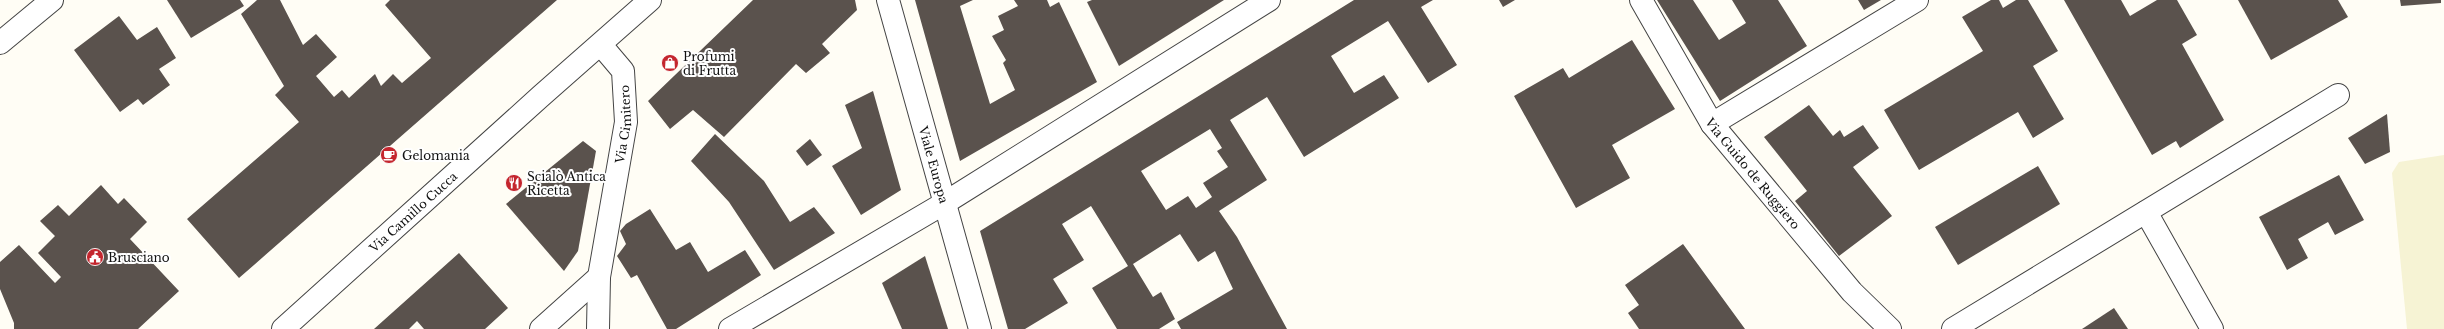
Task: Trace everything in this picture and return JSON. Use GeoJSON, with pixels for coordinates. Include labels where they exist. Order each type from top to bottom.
{"type":"FeatureCollection","features":[{"type":"Feature","properties":{"kind":"street"},"geometry":{"type":"LineString","coordinates":[[0,43],[52,0]]}},
{"type":"Feature","properties":{"kind":"street","name":"Via Camillo Cucca"},"geometry":{"type":"LineString","coordinates":[[283,329],[541,96],[650,0]]}},
{"type":"Feature","properties":{"kind":"street","name":"Viale Europa"},"geometry":{"type":"LineString","coordinates":[[888,0],[943,204],[980,329]]}},
{"type":"Feature","properties":{"kind":"street"},"geometry":{"type":"LineString","coordinates":[[730,329],[943,204],[1269,0]]}},
{"type":"Feature","properties":{"kind":"street","name":"Via Guido de Ruggiero"},"geometry":{"type":"LineString","coordinates":[[1641,0],[1712,124],[1852,292],[1890,329]]}},
{"type":"Feature","properties":{"kind":"street"},"geometry":{"type":"LineString","coordinates":[[1712,124],[1917,0]]}},
{"type":"Feature","properties":{"kind":"street","name":"Via Cimitero"},"geometry":{"type":"LineString","coordinates":[[598,329],[599,277],[626,122],[623,70],[601,44]]}},
{"type":"Feature","properties":{"kind":"street"},"geometry":{"type":"LineString","coordinates":[[1953,329],[2338,95]]}},
{"type":"Feature","properties":{"kind":"street"},"geometry":{"type":"LineString","coordinates":[[2146,212],[2212,329]]}},
{"type":"Feature","properties":{"kind":"street"},"geometry":{"type":"LineString","coordinates":[[541,329],[599,277]]}},
{"type":"Feature","properties":{"kind":"shaded area"},"geometry":{"type":"Polygon","coordinates":[[[2444,155],[2444,329],[2407,329],[2392,173],[2399,162],[2444,155]]]}},
{"type":"Feature","properties":{"kind":"building"},"geometry":{"type":"Polygon","coordinates":[[[167,0],[240,0],[244,6],[191,38],[167,0]]]}},
{"type":"Feature","properties":{"kind":"building"},"geometry":{"type":"Polygon","coordinates":[[[257,0],[280,0],[303,45],[316,34],[337,57],[316,76],[334,97],[342,90],[349,98],[375,74],[381,86],[393,74],[402,83],[431,58],[385,5],[390,0],[557,0],[239,278],[187,219],[299,122],[275,95],[284,86],[241,14],[257,0]]]}},
{"type":"Feature","properties":{"kind":"building"},"geometry":{"type":"Polygon","coordinates":[[[753,0],[855,0],[857,10],[822,44],[830,53],[806,73],[796,64],[724,137],[693,110],[670,129],[648,101],[753,0]]]}},
{"type":"Feature","properties":{"kind":"building"},"geometry":{"type":"Polygon","coordinates":[[[915,0],[973,0],[960,6],[990,104],[1015,90],[1003,63],[1006,60],[992,36],[1004,30],[998,16],[1018,6],[1014,0],[1047,0],[1050,7],[1059,2],[1097,82],[960,161],[915,0]]]}},
{"type":"Feature","properties":{"kind":"building"},"geometry":{"type":"Polygon","coordinates":[[[1092,0],[1224,0],[1119,66],[1087,2],[1092,0]]]}},
{"type":"Feature","properties":{"kind":"building"},"geometry":{"type":"Polygon","coordinates":[[[1354,0],[1433,0],[1421,7],[1457,65],[1428,83],[1388,21],[1331,56],[1354,93],[1384,75],[1399,98],[1304,157],[1267,97],[1230,120],[1267,180],[1219,211],[1237,237],[1287,329],[1181,329],[1177,322],[1233,289],[1215,251],[1198,262],[1180,234],[1133,264],[1153,297],[1161,292],[1175,319],[1159,329],[1117,329],[1092,288],[1128,266],[1091,206],[1062,224],[1084,260],[1053,279],[1068,303],[1025,329],[1008,329],[980,231],[1354,0]],[[1210,129],[1141,171],[1166,210],[1188,196],[1196,208],[1212,197],[1203,183],[1228,167],[1217,151],[1222,148],[1210,129]]]}},
{"type":"Feature","properties":{"kind":"building"},"geometry":{"type":"Polygon","coordinates":[[[1499,0],[1515,0],[1503,7],[1499,0]]]}},
{"type":"Feature","properties":{"kind":"building"},"geometry":{"type":"Polygon","coordinates":[[[1657,0],[1693,0],[1719,40],[1746,23],[1732,0],[1778,0],[1807,46],[1720,101],[1657,0]]]}},
{"type":"Feature","properties":{"kind":"building"},"geometry":{"type":"Polygon","coordinates":[[[1858,0],[1881,0],[1864,10],[1858,0]]]}},
{"type":"Feature","properties":{"kind":"building"},"geometry":{"type":"Polygon","coordinates":[[[1991,0],[1999,0],[2003,8],[2016,0],[2028,0],[2058,51],[2033,66],[2064,119],[2033,138],[2018,112],[1919,170],[1884,110],[1983,51],[1962,17],[1991,0]]]}},
{"type":"Feature","properties":{"kind":"building"},"geometry":{"type":"Polygon","coordinates":[[[2064,0],[2121,0],[2130,16],[2157,0],[2177,0],[2197,35],[2182,44],[2224,120],[2180,148],[2176,141],[2152,155],[2064,0]]]}},
{"type":"Feature","properties":{"kind":"building"},"geometry":{"type":"Polygon","coordinates":[[[2238,0],[2338,0],[2348,17],[2271,60],[2238,0]]]}},
{"type":"Feature","properties":{"kind":"building"},"geometry":{"type":"Polygon","coordinates":[[[2400,0],[2441,0],[2441,3],[2401,6],[2400,0]]]}},
{"type":"Feature","properties":{"kind":"building"},"geometry":{"type":"Polygon","coordinates":[[[119,16],[137,40],[157,27],[176,58],[159,69],[170,85],[143,105],[138,99],[120,112],[74,50],[119,16]]]}},
{"type":"Feature","properties":{"kind":"building"},"geometry":{"type":"Polygon","coordinates":[[[1632,40],[1675,109],[1612,145],[1630,178],[1576,208],[1514,96],[1563,68],[1569,78],[1632,40]]]}},
{"type":"Feature","properties":{"kind":"building"},"geometry":{"type":"Polygon","coordinates":[[[873,91],[901,190],[861,215],[832,166],[862,148],[845,105],[873,91]]]}},
{"type":"Feature","properties":{"kind":"building"},"geometry":{"type":"Polygon","coordinates":[[[1809,105],[1833,136],[1840,130],[1844,137],[1863,125],[1879,148],[1853,167],[1892,216],[1839,256],[1795,201],[1807,191],[1764,137],[1809,105]]]}},
{"type":"Feature","properties":{"kind":"building"},"geometry":{"type":"Polygon","coordinates":[[[2387,114],[2390,152],[2365,164],[2348,138],[2387,114]]]}},
{"type":"Feature","properties":{"kind":"building"},"geometry":{"type":"Polygon","coordinates":[[[715,134],[764,181],[790,222],[814,207],[835,233],[774,270],[729,202],[691,161],[715,134]]]}},
{"type":"Feature","properties":{"kind":"building"},"geometry":{"type":"Polygon","coordinates":[[[810,139],[822,155],[807,166],[796,151],[810,139]]]}},
{"type":"Feature","properties":{"kind":"building"},"geometry":{"type":"Polygon","coordinates":[[[583,141],[596,151],[578,251],[564,271],[506,204],[583,141]]]}},
{"type":"Feature","properties":{"kind":"building"},"geometry":{"type":"Polygon","coordinates":[[[2038,166],[2060,204],[1958,265],[1935,227],[2038,166]]]}},
{"type":"Feature","properties":{"kind":"building"},"geometry":{"type":"Polygon","coordinates":[[[2339,175],[2364,220],[2335,235],[2328,222],[2298,239],[2308,258],[2287,270],[2259,217],[2339,175]]]}},
{"type":"Feature","properties":{"kind":"building","name":"Brusciano"},"geometry":{"type":"Polygon","coordinates":[[[101,185],[118,204],[124,198],[147,222],[130,239],[179,291],[138,329],[14,329],[14,323],[0,289],[0,262],[19,245],[55,283],[61,277],[38,253],[55,236],[40,221],[58,205],[69,216],[101,185]]]}},
{"type":"Feature","properties":{"kind":"building"},"geometry":{"type":"Polygon","coordinates":[[[650,209],[676,250],[690,242],[708,272],[745,250],[761,275],[676,329],[667,329],[637,275],[631,278],[617,256],[626,244],[620,231],[626,224],[650,209]]]}},
{"type":"Feature","properties":{"kind":"building"},"geometry":{"type":"Polygon","coordinates":[[[1683,244],[1745,329],[1639,329],[1628,313],[1639,305],[1625,285],[1683,244]]]}},
{"type":"Feature","properties":{"kind":"building"},"geometry":{"type":"Polygon","coordinates":[[[459,253],[508,308],[485,329],[424,329],[417,321],[409,329],[374,329],[459,253]]]}},
{"type":"Feature","properties":{"kind":"building"},"geometry":{"type":"Polygon","coordinates":[[[925,256],[948,329],[902,329],[882,283],[925,256]]]}},
{"type":"Feature","properties":{"kind":"building"},"geometry":{"type":"Polygon","coordinates":[[[2114,308],[2128,329],[2082,329],[2114,308]]]}},
{"type":"Feature","properties":{"kind":"place","name":"Profumi di Frutta"},"geometry":{"type":"Point","coordinates":[670,63]}},
{"type":"Feature","properties":{"kind":"place","name":"Gelomania"},"geometry":{"type":"Point","coordinates":[389,155]}},
{"type":"Feature","properties":{"kind":"place","name":"Scialò Antica Ricetta"},"geometry":{"type":"Point","coordinates":[514,183]}},
{"type":"Feature","properties":{"kind":"place","name":"Brusciano"},"geometry":{"type":"Point","coordinates":[95,257]}}]}
